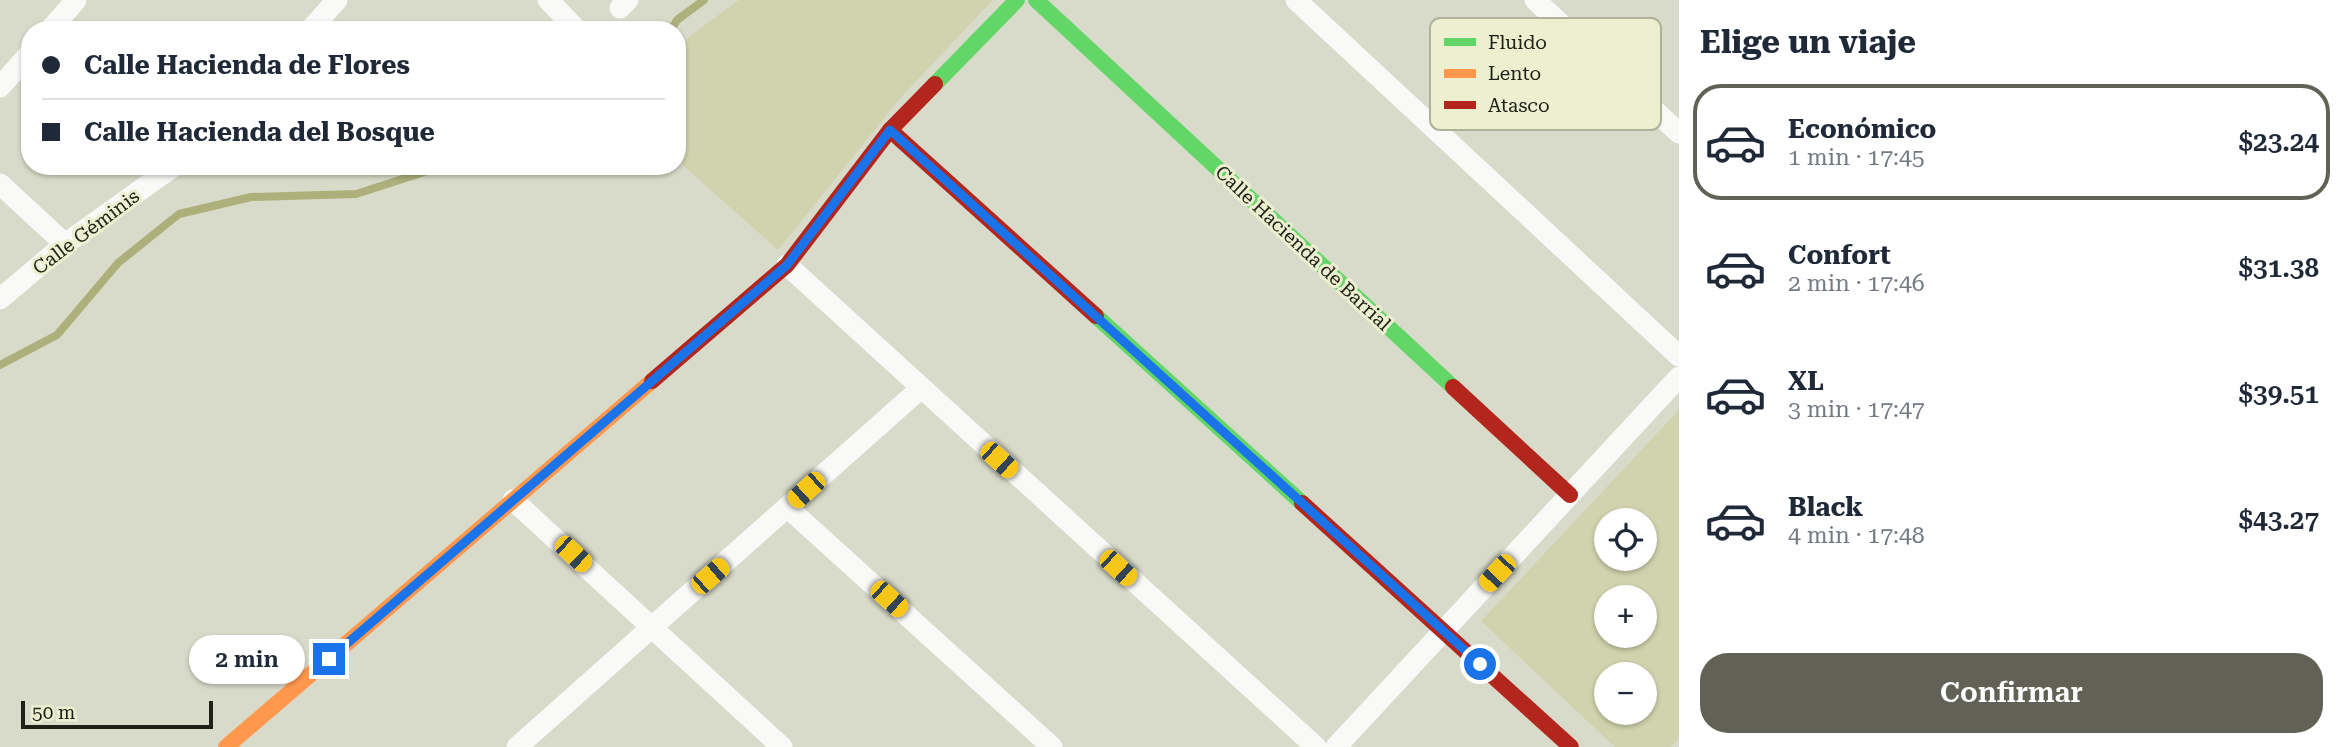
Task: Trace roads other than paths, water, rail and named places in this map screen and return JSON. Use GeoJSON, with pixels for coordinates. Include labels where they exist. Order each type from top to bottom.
{"type":"FeatureCollection","features":[{"type":"Feature","properties":{"kind":"street"},"geometry":{"type":"LineString","coordinates":[[58,21],[76,0]]}},
{"type":"Feature","properties":{"kind":"street"},"geometry":{"type":"LineString","coordinates":[[318,21],[337,0]]}},
{"type":"Feature","properties":{"kind":"street"},"geometry":{"type":"LineString","coordinates":[[548,0],[568,21]]}},
{"type":"Feature","properties":{"kind":"street"},"geometry":{"type":"LineString","coordinates":[[226,747],[787,265],[890,130],[1017,0]]}},
{"type":"Feature","properties":{"kind":"street","name":"Calle Hacienda de Barrial"},"geometry":{"type":"LineString","coordinates":[[1036,0],[1570,495]]}},
{"type":"Feature","properties":{"kind":"street"},"geometry":{"type":"LineString","coordinates":[[1296,0],[1430,125]]}},
{"type":"Feature","properties":{"kind":"street"},"geometry":{"type":"LineString","coordinates":[[1535,0],[1554,18]]}},
{"type":"Feature","properties":{"kind":"street"},"geometry":{"type":"LineString","coordinates":[[0,87],[21,63]]}},
{"type":"Feature","properties":{"kind":"street"},"geometry":{"type":"LineString","coordinates":[[1661,117],[1679,134]]}},
{"type":"Feature","properties":{"kind":"street"},"geometry":{"type":"LineString","coordinates":[[890,130],[1571,747]]}},
{"type":"Feature","properties":{"kind":"street"},"geometry":{"type":"LineString","coordinates":[[1436,130],[1679,356]]}},
{"type":"Feature","properties":{"kind":"street","name":"Calle Géminis"},"geometry":{"type":"LineString","coordinates":[[0,299],[65,244],[161,175]]}},
{"type":"Feature","properties":{"kind":"street"},"geometry":{"type":"LineString","coordinates":[[0,184],[65,244]]}},
{"type":"Feature","properties":{"kind":"street"},"geometry":{"type":"LineString","coordinates":[[787,265],[1316,747]]}},
{"type":"Feature","properties":{"kind":"street"},"geometry":{"type":"LineString","coordinates":[[1336,747],[1679,377]]}},
{"type":"Feature","properties":{"kind":"street"},"geometry":{"type":"LineString","coordinates":[[520,746],[920,389]]}},
{"type":"Feature","properties":{"kind":"street"},"geometry":{"type":"LineString","coordinates":[[513,500],[782,747]]}},
{"type":"Feature","properties":{"kind":"street"},"geometry":{"type":"LineString","coordinates":[[787,507],[1052,747]]}},
{"type":"Feature","properties":{"kind":"waterway"},"geometry":{"type":"LineString","coordinates":[[676,21],[704,0]]}},
{"type":"Feature","properties":{"kind":"waterway"},"geometry":{"type":"LineString","coordinates":[[0,365],[57,335],[118,263],[179,214],[251,197],[356,194],[415,175]]}}]}
